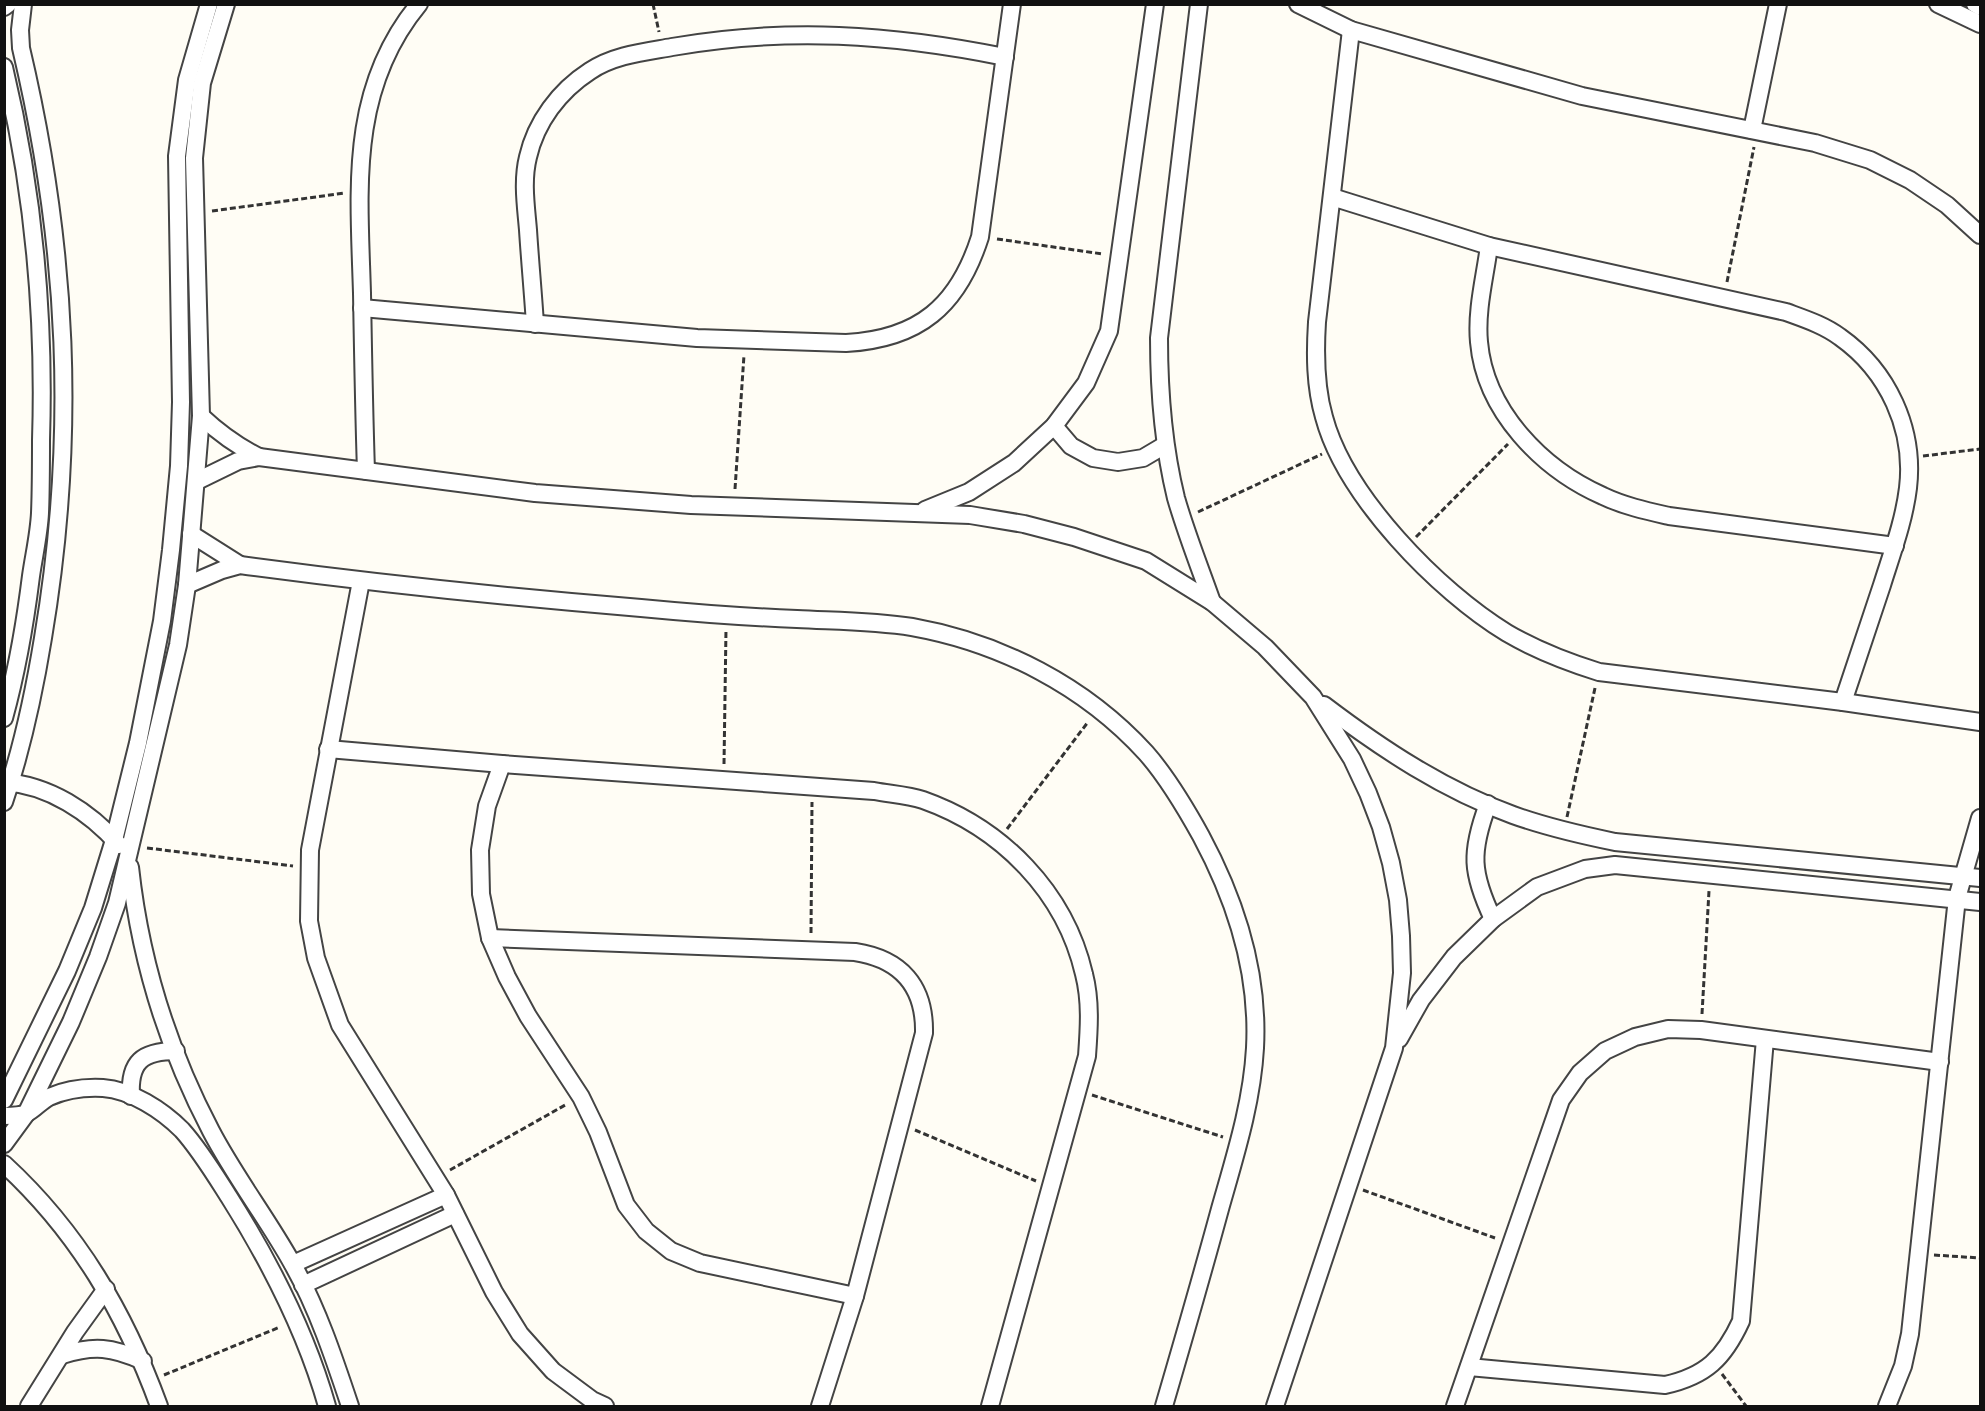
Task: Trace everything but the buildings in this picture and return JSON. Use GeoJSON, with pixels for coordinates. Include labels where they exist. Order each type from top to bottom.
{"type":"FeatureCollection","features":[{"type":"Feature","properties":{"kind":"street"},"geometry":{"type":"LineString","coordinates":[[4,802],[36,676],[50,598],[58,521],[64,417],[64,343],[58,262],[45,158],[21,48],[20,30],[23,4]]}},
{"type":"Feature","properties":{"kind":"street"},"geometry":{"type":"LineString","coordinates":[[4,1100],[67,971],[93,908],[114,840],[138,743],[162,621],[179,466],[181,402],[177,156],[187,80],[209,4]]}},
{"type":"Feature","properties":{"kind":"street"},"geometry":{"type":"LineString","coordinates":[[4,1144],[26,1114],[71,1022],[117,903],[177,645],[187,585],[201,416],[194,158],[202,83],[226,4]]}},
{"type":"Feature","properties":{"kind":"street"},"geometry":{"type":"LineString","coordinates":[[366,471],[359,191],[361,145],[370,99],[387,55],[419,4]]}},
{"type":"Feature","properties":{"kind":"street"},"geometry":{"type":"LineString","coordinates":[[362,308],[697,338],[868,342],[910,328],[946,302],[960,284],[971,265],[980,237],[1012,4]]}},
{"type":"Feature","properties":{"kind":"street"},"geometry":{"type":"LineString","coordinates":[[919,512],[969,492],[1014,463],[1054,426],[1086,383],[1109,331],[1155,4]]}},
{"type":"Feature","properties":{"kind":"street"},"geometry":{"type":"LineString","coordinates":[[1199,4],[1159,338],[1159,392],[1165,445],[1177,498],[1212,602]]}},
{"type":"Feature","properties":{"kind":"street"},"geometry":{"type":"LineString","coordinates":[[1298,4],[1351,30],[1582,96],[1815,143],[1870,160],[1910,180],[1947,205],[1980,235]]}},
{"type":"Feature","properties":{"kind":"street"},"geometry":{"type":"LineString","coordinates":[[1755,131],[1778,4]]}},
{"type":"Feature","properties":{"kind":"street"},"geometry":{"type":"LineString","coordinates":[[1938,4],[1980,24]]}},
{"type":"Feature","properties":{"kind":"street"},"geometry":{"type":"LineString","coordinates":[[1975,4],[1980,7]]}},
{"type":"Feature","properties":{"kind":"street"},"geometry":{"type":"LineString","coordinates":[[1351,30],[1315,354],[1317,386],[1324,418],[1347,473],[1406,547],[1428,571],[1465,603],[1506,633],[1551,656],[1599,672],[1843,702],[1980,722]]}},
{"type":"Feature","properties":{"kind":"street"},"geometry":{"type":"LineString","coordinates":[[536,324],[524,185],[528,157],[537,131],[550,107],[591,70],[616,58],[702,42],[763,36],[824,34],[925,42],[1005,57]]}},
{"type":"Feature","properties":{"kind":"street"},"geometry":{"type":"LineString","coordinates":[[4,67],[25,163],[37,251],[43,383],[40,515],[15,677],[4,718]]}},
{"type":"Feature","properties":{"kind":"street"},"geometry":{"type":"LineString","coordinates":[[1332,197],[1489,246],[1786,312],[1814,322],[1839,336],[1862,354],[1881,376],[1895,402],[1905,429],[1909,458],[1908,488],[1895,546],[1843,702]]}},
{"type":"Feature","properties":{"kind":"street"},"geometry":{"type":"LineString","coordinates":[[1489,246],[1479,313],[1479,341],[1484,369],[1493,395],[1519,434],[1573,480],[1603,496],[1635,508],[1669,516],[1895,546]]}},
{"type":"Feature","properties":{"kind":"street"},"geometry":{"type":"LineString","coordinates":[[201,416],[239,447],[259,457]]}},
{"type":"Feature","properties":{"kind":"street"},"geometry":{"type":"LineString","coordinates":[[1054,426],[1071,446],[1093,458],[1118,462],[1143,458],[1165,445]]}},
{"type":"Feature","properties":{"kind":"street"},"geometry":{"type":"LineString","coordinates":[[197,481],[238,460],[259,457],[535,493],[691,505],[970,515],[1024,524],[1074,537],[1146,561],[1212,602],[1265,647],[1313,697],[1375,743],[1442,783],[1513,815],[1615,842],[1980,878]]}},
{"type":"Feature","properties":{"kind":"street"},"geometry":{"type":"LineString","coordinates":[[191,534],[240,566]]}},
{"type":"Feature","properties":{"kind":"street"},"geometry":{"type":"LineString","coordinates":[[187,585],[222,570],[240,566],[361,581],[726,616],[862,622],[908,627],[954,636],[998,651],[1040,670],[1079,694],[1115,722],[1148,755],[1176,792],[1220,872],[1236,914],[1248,957],[1254,1002],[1255,1048],[1249,1095],[1239,1142],[1164,1407]]}},
{"type":"Feature","properties":{"kind":"street"},"geometry":{"type":"LineString","coordinates":[[361,581],[310,850],[309,921],[316,958],[340,1025],[446,1195],[494,1292],[520,1334],[553,1371],[605,1407]]}},
{"type":"Feature","properties":{"kind":"street"},"geometry":{"type":"LineString","coordinates":[[1313,697],[1353,759],[1378,819],[1391,863],[1398,900],[1402,964],[1394,1048]]}},
{"type":"Feature","properties":{"kind":"street"},"geometry":{"type":"LineString","coordinates":[[328,749],[874,791],[922,800],[967,820],[999,840],[1029,868],[1054,900],[1073,936],[1085,975],[1089,1015],[1087,1056],[990,1407]]}},
{"type":"Feature","properties":{"kind":"street"},"geometry":{"type":"LineString","coordinates":[[502,764],[487,806],[480,850],[481,894],[490,938],[528,1016],[581,1097],[598,1132],[626,1205],[646,1231],[671,1251],[700,1263],[855,1296]]}},
{"type":"Feature","properties":{"kind":"street"},"geometry":{"type":"LineString","coordinates":[[8,782],[50,793],[85,813],[130,852],[135,906],[145,956],[183,1074],[212,1133],[293,1264],[331,1351],[347,1399],[360,1407]]}},
{"type":"Feature","properties":{"kind":"street"},"geometry":{"type":"LineString","coordinates":[[1488,804],[1477,832],[1475,862],[1480,892],[1493,919]]}},
{"type":"Feature","properties":{"kind":"street"},"geometry":{"type":"LineString","coordinates":[[1887,1407],[1903,1366],[1910,1334],[1958,898],[1980,818]]}},
{"type":"Feature","properties":{"kind":"street"},"geometry":{"type":"LineString","coordinates":[[1275,1407],[1394,1048],[1427,992],[1454,957],[1493,919],[1537,887],[1585,868],[1615,865],[1980,902]]}},
{"type":"Feature","properties":{"kind":"street"},"geometry":{"type":"LineString","coordinates":[[490,938],[872,954],[901,971],[912,984],[920,999],[924,1016],[924,1033],[855,1296],[820,1407]]}},
{"type":"Feature","properties":{"kind":"street"},"geometry":{"type":"LineString","coordinates":[[1455,1407],[1561,1101],[1580,1073],[1605,1051],[1635,1036],[1668,1029],[1701,1030],[1940,1062]]}},
{"type":"Feature","properties":{"kind":"street"},"geometry":{"type":"LineString","coordinates":[[1469,1367],[1665,1385],[1683,1381],[1700,1373],[1714,1362],[1730,1343],[1741,1321],[1765,1039]]}},
{"type":"Feature","properties":{"kind":"street"},"geometry":{"type":"LineString","coordinates":[[131,1096],[132,1073],[139,1061],[155,1053],[176,1051]]}},
{"type":"Feature","properties":{"kind":"street"},"geometry":{"type":"LineString","coordinates":[[4,1116],[26,1114],[49,1098],[76,1089],[104,1088],[147,1103],[181,1130],[216,1178],[252,1234],[296,1321],[318,1374],[327,1407]]}},
{"type":"Feature","properties":{"kind":"street"},"geometry":{"type":"LineString","coordinates":[[4,1164],[56,1218],[106,1289],[142,1361],[159,1407]]}},
{"type":"Feature","properties":{"kind":"street"},"geometry":{"type":"LineString","coordinates":[[293,1264],[446,1195]]}},
{"type":"Feature","properties":{"kind":"street"},"geometry":{"type":"LineString","coordinates":[[303,1285],[455,1214]]}},
{"type":"Feature","properties":{"kind":"street"},"geometry":{"type":"LineString","coordinates":[[29,1407],[90,1310],[106,1289]]}},
{"type":"Feature","properties":{"kind":"street"},"geometry":{"type":"LineString","coordinates":[[62,1355],[82,1349],[103,1348],[124,1352],[142,1361]]}},
{"type":"Feature","properties":{"kind":"street"},"geometry":{"type":"LineString","coordinates":[[38,1390],[48,1407]]}},
{"type":"Feature","properties":{"kind":"path"},"geometry":{"type":"LineString","coordinates":[[653,4],[662,49]]}},
{"type":"Feature","properties":{"kind":"path"},"geometry":{"type":"LineString","coordinates":[[1724,298],[1755,131]]}},
{"type":"Feature","properties":{"kind":"path"},"geometry":{"type":"LineString","coordinates":[[194,214],[359,191]]}},
{"type":"Feature","properties":{"kind":"path"},"geometry":{"type":"LineString","coordinates":[[980,237],[1120,256]]}},
{"type":"Feature","properties":{"kind":"path"},"geometry":{"type":"LineString","coordinates":[[734,506],[745,339]]}},
{"type":"Feature","properties":{"kind":"path"},"geometry":{"type":"LineString","coordinates":[[1406,547],[1519,434]]}},
{"type":"Feature","properties":{"kind":"path"},"geometry":{"type":"LineString","coordinates":[[1183,519],[1335,448]]}},
{"type":"Feature","properties":{"kind":"path"},"geometry":{"type":"LineString","coordinates":[[1909,458],[1980,449]]}},
{"type":"Feature","properties":{"kind":"path"},"geometry":{"type":"LineString","coordinates":[[724,780],[726,616]]}},
{"type":"Feature","properties":{"kind":"path"},"geometry":{"type":"LineString","coordinates":[[1564,830],[1599,672]]}},
{"type":"Feature","properties":{"kind":"path"},"geometry":{"type":"LineString","coordinates":[[999,840],[1098,708]]}},
{"type":"Feature","properties":{"kind":"path"},"geometry":{"type":"LineString","coordinates":[[810,950],[812,787]]}},
{"type":"Feature","properties":{"kind":"path"},"geometry":{"type":"LineString","coordinates":[[130,852],[309,868]]}},
{"type":"Feature","properties":{"kind":"path"},"geometry":{"type":"LineString","coordinates":[[1701,1030],[1709,875]]}},
{"type":"Feature","properties":{"kind":"path"},"geometry":{"type":"LineString","coordinates":[[1079,1091],[1239,1142]]}},
{"type":"Feature","properties":{"kind":"path"},"geometry":{"type":"LineString","coordinates":[[436,1179],[581,1097]]}},
{"type":"Feature","properties":{"kind":"path"},"geometry":{"type":"LineString","coordinates":[[901,1124],[1052,1187]]}},
{"type":"Feature","properties":{"kind":"path"},"geometry":{"type":"LineString","coordinates":[[1349,1185],[1511,1244]]}},
{"type":"Feature","properties":{"kind":"path"},"geometry":{"type":"LineString","coordinates":[[1918,1254],[1980,1258]]}},
{"type":"Feature","properties":{"kind":"path"},"geometry":{"type":"LineString","coordinates":[[149,1381],[296,1321]]}},
{"type":"Feature","properties":{"kind":"path"},"geometry":{"type":"LineString","coordinates":[[1714,1362],[1746,1407]]}}]}
